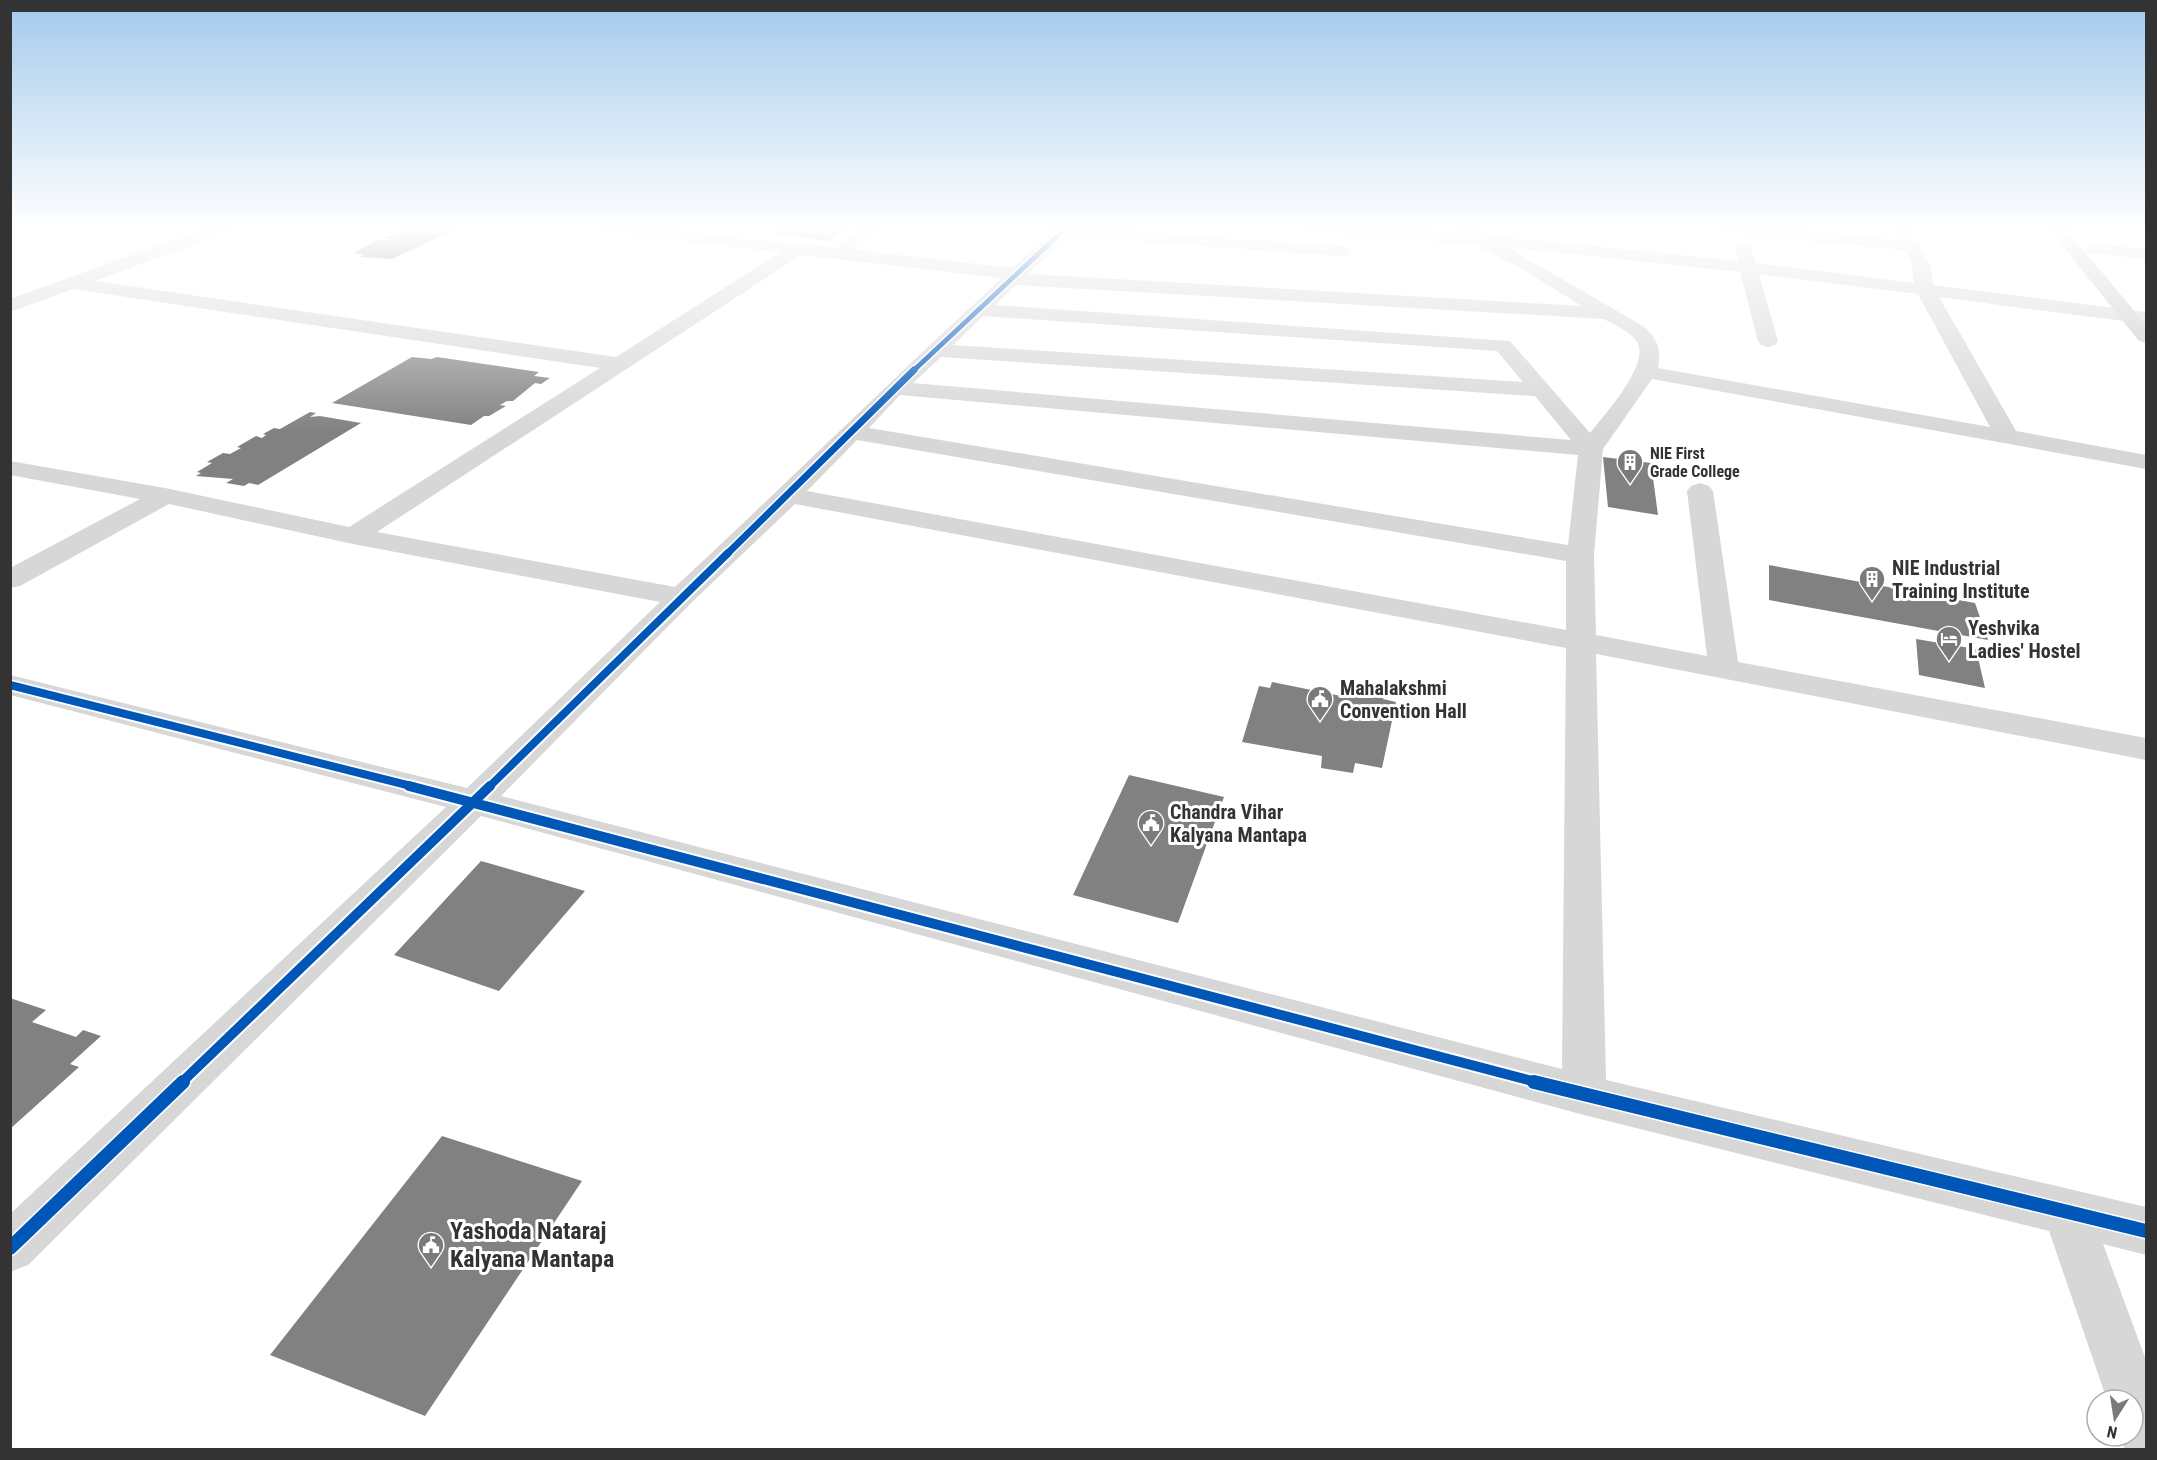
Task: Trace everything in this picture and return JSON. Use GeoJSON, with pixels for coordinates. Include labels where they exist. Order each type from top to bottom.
{"type":"FeatureCollection","features":[{"type":"Feature","properties":{"kind":"main road"},"geometry":{"type":"LineString","coordinates":[[2122,296],[2140,315]]}},
{"type":"Feature","properties":{"kind":"main road"},"geometry":{"type":"LineString","coordinates":[[2127,296],[2140,315],[2146,337]]}},
{"type":"Feature","properties":{"kind":"street"},"geometry":{"type":"LineString","coordinates":[[10,306],[37,296]]}},
{"type":"Feature","properties":{"kind":"street"},"geometry":{"type":"LineString","coordinates":[[154,296],[618,364]]}},
{"type":"Feature","properties":{"kind":"street"},"geometry":{"type":"LineString","coordinates":[[353,536],[724,296]]}},
{"type":"Feature","properties":{"kind":"street"},"geometry":{"type":"LineString","coordinates":[[10,1248],[474,802],[681,597],[789,495],[895,388],[993,296]]}},
{"type":"Feature","properties":{"kind":"street"},"geometry":{"type":"LineString","coordinates":[[1296,296],[1610,314]]}},
{"type":"Feature","properties":{"kind":"street"},"geometry":{"type":"LineString","coordinates":[[1581,296],[1636,330],[1647,340],[1650,351],[1646,372],[1591,449],[1580,555],[1584,1095]]}},
{"type":"Feature","properties":{"kind":"street"},"geometry":{"type":"LineString","coordinates":[[1756,296],[1768,341]]}},
{"type":"Feature","properties":{"kind":"street"},"geometry":{"type":"LineString","coordinates":[[1929,296],[2007,437]]}},
{"type":"Feature","properties":{"kind":"street"},"geometry":{"type":"LineString","coordinates":[[1983,296],[2140,315]]}},
{"type":"Feature","properties":{"kind":"street"},"geometry":{"type":"LineString","coordinates":[[1305,401],[1309,297]]}},
{"type":"Feature","properties":{"kind":"street"},"geometry":{"type":"LineString","coordinates":[[977,310],[1503,345],[1591,449]]}},
{"type":"Feature","properties":{"kind":"street"},"geometry":{"type":"LineString","coordinates":[[937,350],[1305,401],[1591,449]]}},
{"type":"Feature","properties":{"kind":"street"},"geometry":{"type":"LineString","coordinates":[[1646,372],[2146,462]]}},
{"type":"Feature","properties":{"kind":"street"},"geometry":{"type":"LineString","coordinates":[[895,388],[1305,401],[1541,390]]}},
{"type":"Feature","properties":{"kind":"street"},"geometry":{"type":"LineString","coordinates":[[851,432],[1580,555]]}},
{"type":"Feature","properties":{"kind":"street"},"geometry":{"type":"LineString","coordinates":[[10,468],[165,496],[353,536],[681,597]]}},
{"type":"Feature","properties":{"kind":"street"},"geometry":{"type":"LineString","coordinates":[[1700,491],[1724,669]]}},
{"type":"Feature","properties":{"kind":"street"},"geometry":{"type":"LineString","coordinates":[[789,495],[2146,749]]}},
{"type":"Feature","properties":{"kind":"street"},"geometry":{"type":"LineString","coordinates":[[10,580],[165,496]]}},
{"type":"Feature","properties":{"kind":"street"},"geometry":{"type":"LineString","coordinates":[[10,685],[474,802],[1584,1095],[2146,1231]]}},
{"type":"Feature","properties":{"kind":"street"},"geometry":{"type":"LineString","coordinates":[[2066,1210],[2146,1432]]}},
{"type":"Feature","properties":{"kind":"building"},"geometry":{"type":"Polygon","coordinates":[[[412,357],[431,359],[437,357],[539,372],[534,376],[550,378],[541,384],[535,383],[513,401],[500,405],[506,406],[471,425],[332,403],[412,357]]]}},
{"type":"Feature","properties":{"kind":"building"},"geometry":{"type":"Polygon","coordinates":[[[310,412],[316,413],[310,417],[320,416],[361,423],[258,485],[249,483],[244,486],[226,483],[233,479],[196,476],[201,473],[197,472],[212,463],[207,462],[223,453],[230,454],[256,436],[262,438],[266,435],[263,434],[274,428],[280,429],[310,412]]]}},
{"type":"Feature","properties":{"kind":"building","name":"NIE First Grade College"},"geometry":{"type":"Polygon","coordinates":[[[1603,457],[1651,463],[1658,515],[1608,507],[1603,457]]]}},
{"type":"Feature","properties":{"kind":"building","name":"NIE Industrial Training Institute"},"geometry":{"type":"Polygon","coordinates":[[[1769,565],[1975,603],[1988,640],[1769,600],[1769,565]]]}},
{"type":"Feature","properties":{"kind":"building","name":"Yeshvika Ladies' Hostel"},"geometry":{"type":"Polygon","coordinates":[[[1916,639],[1976,649],[1985,688],[1919,675],[1916,639]]]}},
{"type":"Feature","properties":{"kind":"building","name":"Mahalakshmi Convention Hall"},"geometry":{"type":"Polygon","coordinates":[[[1272,682],[1346,697],[1351,684],[1384,691],[1383,699],[1396,702],[1382,768],[1355,763],[1353,773],[1321,768],[1322,756],[1242,742],[1259,686],[1270,688],[1272,682]]]}},
{"type":"Feature","properties":{"kind":"building","name":"Chandra Vihar Kalyana Mantapa"},"geometry":{"type":"Polygon","coordinates":[[[1129,775],[1224,797],[1178,923],[1073,895],[1129,775]]]}},
{"type":"Feature","properties":{"kind":"building"},"geometry":{"type":"Polygon","coordinates":[[[481,861],[585,891],[499,991],[394,955],[481,861]]]}},
{"type":"Feature","properties":{"kind":"building"},"geometry":{"type":"Polygon","coordinates":[[[10,998],[46,1010],[32,1022],[76,1037],[83,1030],[101,1036],[70,1064],[79,1067],[10,1129],[10,998]]]}},
{"type":"Feature","properties":{"kind":"building","name":"Yashoda Nataraj Kalyana Mantapa"},"geometry":{"type":"Polygon","coordinates":[[[442,1136],[582,1181],[425,1416],[270,1355],[442,1136]]]}},
{"type":"Feature","properties":{"kind":"cycle path"},"geometry":{"type":"LineString","coordinates":[[10,1248],[474,802],[681,597],[789,495],[895,388],[993,296]]}},
{"type":"Feature","properties":{"kind":"cycle path"},"geometry":{"type":"LineString","coordinates":[[10,685],[474,802],[1584,1095],[2146,1231]]}},
{"type":"Feature","properties":{"kind":"place","name":"NIE First Grade College"},"geometry":{"type":"Point","coordinates":[1630,485]}},
{"type":"Feature","properties":{"kind":"place","name":"NIE Industrial Training Institute"},"geometry":{"type":"Point","coordinates":[1872,602]}},
{"type":"Feature","properties":{"kind":"place","name":"Yeshvika Ladies' Hostel"},"geometry":{"type":"Point","coordinates":[1949,662]}},
{"type":"Feature","properties":{"kind":"place","name":"Mahalakshmi Convention Hall"},"geometry":{"type":"Point","coordinates":[1320,722]}},
{"type":"Feature","properties":{"kind":"place","name":"Chandra Vihar Kalyana Mantapa"},"geometry":{"type":"Point","coordinates":[1151,846]}},
{"type":"Feature","properties":{"kind":"place","name":"Yashoda Nataraj Kalyana Mantapa"},"geometry":{"type":"Point","coordinates":[431,1268]}}]}
